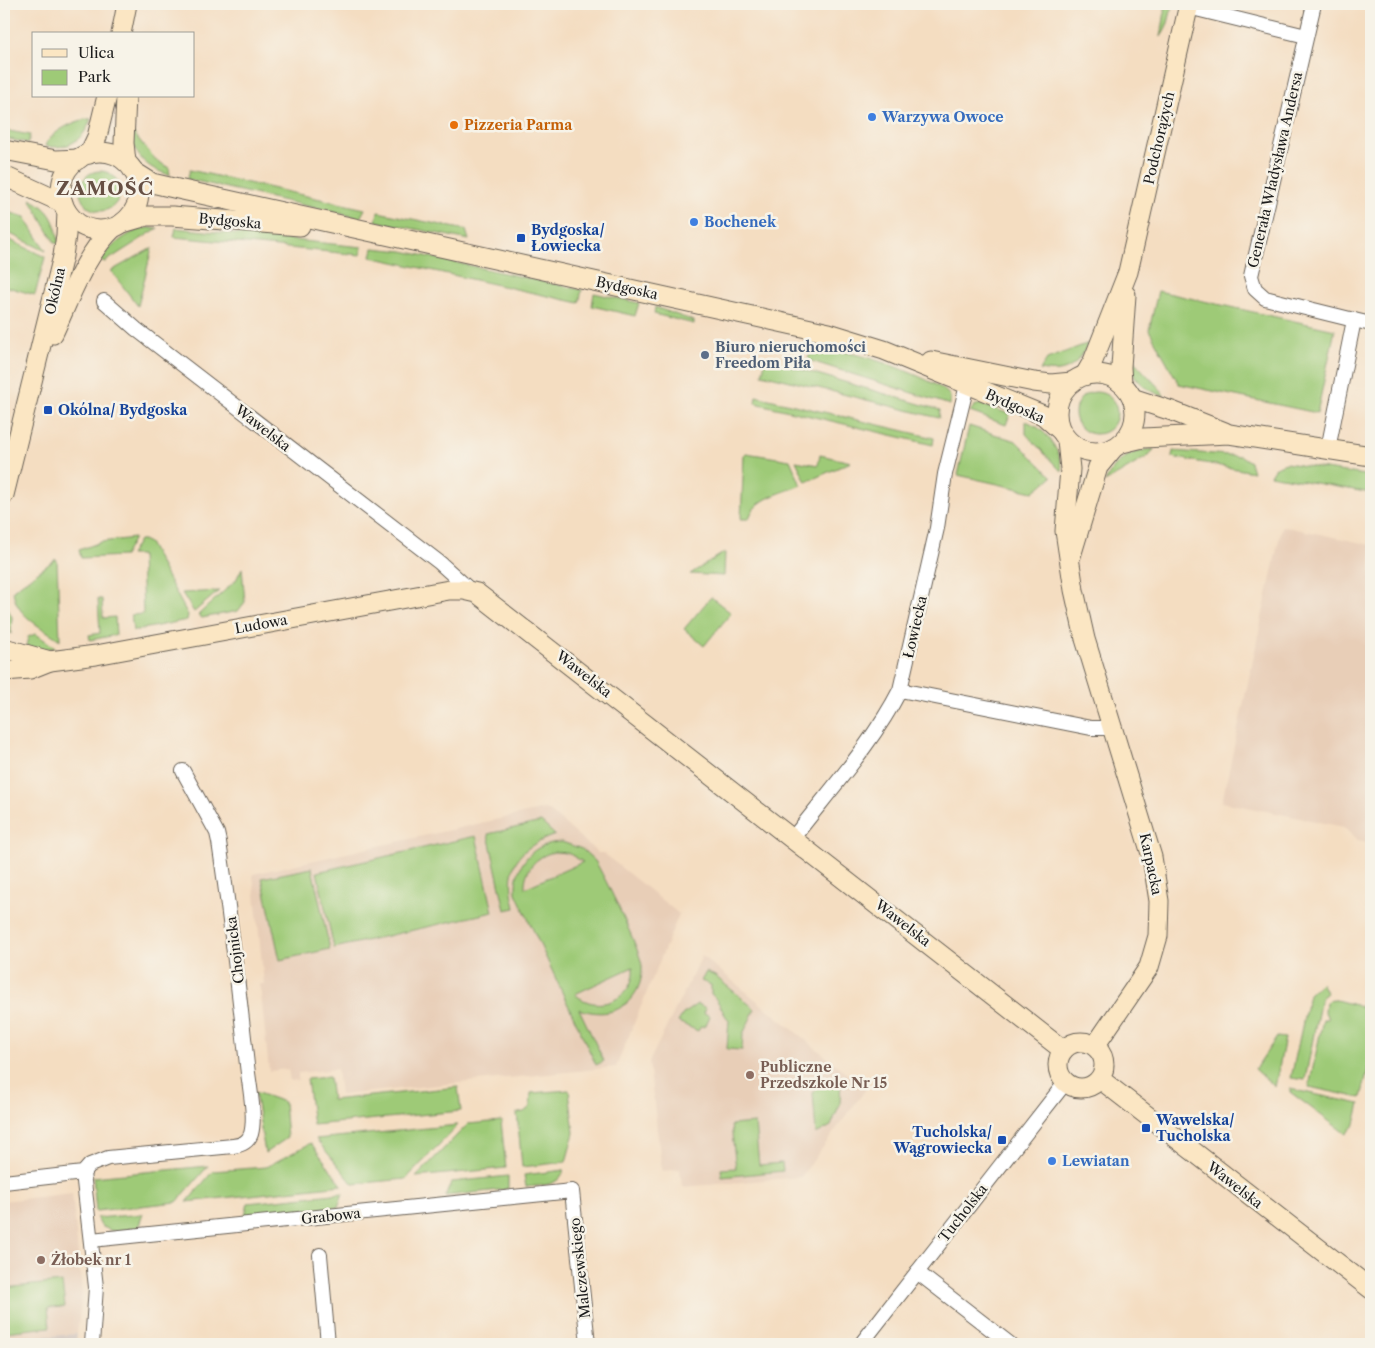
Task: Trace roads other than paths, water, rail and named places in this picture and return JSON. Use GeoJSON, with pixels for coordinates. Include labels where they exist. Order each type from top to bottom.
{"type":"FeatureCollection","features":[{"type":"Feature","properties":{"kind":"street","name":"Generała Władysława Andersa"},"geometry":{"type":"LineString","coordinates":[[1314,4],[1251,276],[1256,289],[1266,298],[1371,324]]}},
{"type":"Feature","properties":{"kind":"street"},"geometry":{"type":"LineString","coordinates":[[1189,6],[1306,36]]}},
{"type":"Feature","properties":{"kind":"street","name":"Podchorążych"},"geometry":{"type":"LineString","coordinates":[[1127,391],[1122,340],[1128,272],[1189,6]]}},
{"type":"Feature","properties":{"kind":"street"},"geometry":{"type":"LineString","coordinates":[[121,32],[126,9]]}},
{"type":"Feature","properties":{"kind":"street"},"geometry":{"type":"LineString","coordinates":[[126,9],[126,32]]}},
{"type":"Feature","properties":{"kind":"street"},"geometry":{"type":"LineString","coordinates":[[106,98],[97,137],[84,156],[65,174],[61,192],[65,207],[73,220],[91,229],[117,226],[131,215],[139,197],[138,180],[130,167],[124,143],[126,98]]}},
{"type":"Feature","properties":{"kind":"street"},"geometry":{"type":"LineString","coordinates":[[4,150],[56,160],[109,153],[130,167]]}},
{"type":"Feature","properties":{"kind":"street","name":"Bydgoska"},"geometry":{"type":"LineString","coordinates":[[130,167],[152,183],[829,333],[884,350],[1034,382],[1051,384],[1079,379]]}},
{"type":"Feature","properties":{"kind":"street"},"geometry":{"type":"LineString","coordinates":[[4,176],[65,207]]}},
{"type":"Feature","properties":{"kind":"street","name":"Okólna"},"geometry":{"type":"LineString","coordinates":[[4,495],[63,256],[66,235],[65,207]]}},
{"type":"Feature","properties":{"kind":"street","name":"Bydgoska"},"geometry":{"type":"LineString","coordinates":[[117,226],[147,216],[172,216],[369,232]]}},
{"type":"Feature","properties":{"kind":"street","name":"Okólna"},"geometry":{"type":"LineString","coordinates":[[36,370],[85,265],[97,244],[117,226]]}},
{"type":"Feature","properties":{"kind":"street","name":"Podchorążych"},"geometry":{"type":"LineString","coordinates":[[1079,379],[1093,361],[1128,272]]}},
{"type":"Feature","properties":{"kind":"street","name":"Wawelska"},"geometry":{"type":"LineString","coordinates":[[104,301],[136,330],[440,563],[471,591],[484,597],[527,630],[1063,1050]]}},
{"type":"Feature","properties":{"kind":"street"},"geometry":{"type":"LineString","coordinates":[[1328,449],[1354,320]]}},
{"type":"Feature","properties":{"kind":"street","name":"Bydgoska"},"geometry":{"type":"LineString","coordinates":[[884,350],[1043,415],[1064,436]]}},
{"type":"Feature","properties":{"kind":"street"},"geometry":{"type":"LineString","coordinates":[[1229,434],[1127,391],[1103,375],[1079,379],[1064,390],[1057,409],[1064,436],[1077,448],[1088,452],[1101,453],[1143,438],[1229,434],[1371,456]]}},
{"type":"Feature","properties":{"kind":"street","name":"Łowiecka"},"geometry":{"type":"LineString","coordinates":[[793,838],[865,744],[890,709],[900,690],[937,528],[945,474],[967,385]]}},
{"type":"Feature","properties":{"kind":"street"},"geometry":{"type":"LineString","coordinates":[[1117,446],[1130,434],[1135,423],[1136,412],[1127,391]]}},
{"type":"Feature","properties":{"kind":"street","name":"Karpacka"},"geometry":{"type":"LineString","coordinates":[[1064,436],[1070,469],[1065,531],[1085,640],[1157,878],[1159,921],[1154,955],[1149,967],[1095,1046]]}},
{"type":"Feature","properties":{"kind":"street","name":"Karpacka"},"geometry":{"type":"LineString","coordinates":[[1070,560],[1098,467],[1117,446]]}},
{"type":"Feature","properties":{"kind":"street","name":"Ludowa"},"geometry":{"type":"LineString","coordinates":[[4,671],[30,669],[50,661],[106,653],[442,592],[471,591]]}},
{"type":"Feature","properties":{"kind":"street","name":"Ludowa"},"geometry":{"type":"LineString","coordinates":[[6,645],[50,661]]}},
{"type":"Feature","properties":{"kind":"street"},"geometry":{"type":"LineString","coordinates":[[900,690],[1091,728],[1113,728]]}},
{"type":"Feature","properties":{"kind":"street","name":"Chojnicka"},"geometry":{"type":"LineString","coordinates":[[83,1173],[90,1165],[108,1158],[241,1145],[249,1138],[252,1121],[234,938],[220,842],[183,771]]}},
{"type":"Feature","properties":{"kind":"street"},"geometry":{"type":"LineString","coordinates":[[1082,1042],[1095,1046],[1103,1058],[1104,1070],[1100,1079],[1087,1088],[1072,1087],[1066,1083],[1061,1077],[1058,1063],[1063,1050],[1068,1045],[1082,1042]]}},
{"type":"Feature","properties":{"kind":"street","name":"Wawelska"},"geometry":{"type":"LineString","coordinates":[[1100,1079],[1371,1289]]}},
{"type":"Feature","properties":{"kind":"street","name":"Tucholska"},"geometry":{"type":"LineString","coordinates":[[860,1344],[1066,1083]]}},
{"type":"Feature","properties":{"kind":"street"},"geometry":{"type":"LineString","coordinates":[[4,1182],[83,1173],[96,1302],[92,1344]]}},
{"type":"Feature","properties":{"kind":"street","name":"Grabowa"},"geometry":{"type":"LineString","coordinates":[[91,1240],[572,1191]]}},
{"type":"Feature","properties":{"kind":"street","name":"Malczewskiego"},"geometry":{"type":"LineString","coordinates":[[572,1191],[588,1344]]}},
{"type":"Feature","properties":{"kind":"street"},"geometry":{"type":"LineString","coordinates":[[320,1255],[328,1344]]}},
{"type":"Feature","properties":{"kind":"street"},"geometry":{"type":"LineString","coordinates":[[917,1272],[1010,1344]]}},
{"type":"Feature","properties":{"kind":"place","name":"Warzywa Owoce"},"geometry":{"type":"Point","coordinates":[872,117]}},
{"type":"Feature","properties":{"kind":"place","name":"Pizzeria Parma"},"geometry":{"type":"Point","coordinates":[454,125]}},
{"type":"Feature","properties":{"kind":"place","name":"Bochenek"},"geometry":{"type":"Point","coordinates":[694,222]}},
{"type":"Feature","properties":{"kind":"place","name":"Bydgoska/ Łowiecka"},"geometry":{"type":"Point","coordinates":[521,238]}},
{"type":"Feature","properties":{"kind":"place","name":"Biuro nieruchomości Freedom Piła"},"geometry":{"type":"Point","coordinates":[705,355]}},
{"type":"Feature","properties":{"kind":"place","name":"Okólna/ Bydgoska"},"geometry":{"type":"Point","coordinates":[48,410]}},
{"type":"Feature","properties":{"kind":"place","name":"Publiczne Przedszkole Nr 15"},"geometry":{"type":"Point","coordinates":[750,1075]}},
{"type":"Feature","properties":{"kind":"place","name":"Wawelska/ Tucholska"},"geometry":{"type":"Point","coordinates":[1146,1128]}},
{"type":"Feature","properties":{"kind":"place","name":"Tucholska/ Wągrowiecka"},"geometry":{"type":"Point","coordinates":[1002,1140]}},
{"type":"Feature","properties":{"kind":"place","name":"Lewiatan"},"geometry":{"type":"Point","coordinates":[1052,1161]}},
{"type":"Feature","properties":{"kind":"place","name":"Żłobek nr 1"},"geometry":{"type":"Point","coordinates":[41,1260]}},
{"type":"Feature","properties":{"kind":"district","name":"ZAMOŚĆ"},"geometry":{"type":"Point","coordinates":[105,188]}}]}
